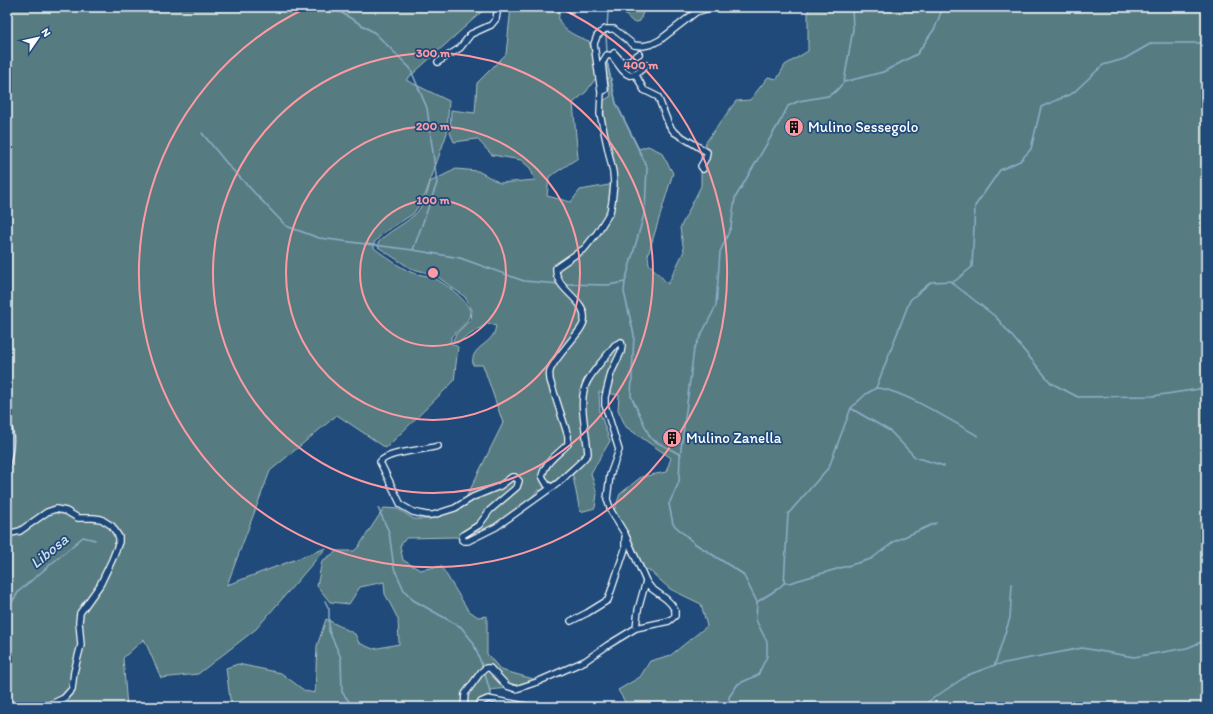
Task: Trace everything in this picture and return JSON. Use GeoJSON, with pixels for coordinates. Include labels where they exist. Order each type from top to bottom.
{"type":"FeatureCollection","features":[{"type":"Feature","properties":{"kind":"street"},"geometry":{"type":"LineString","coordinates":[[438,62],[460,48],[471,34],[491,25],[496,18],[498,7]]}},
{"type":"Feature","properties":{"kind":"street"},"geometry":{"type":"LineString","coordinates":[[552,487],[547,485],[542,476],[544,470],[552,459],[568,444],[568,436],[550,380],[549,372],[551,367],[571,343],[584,322],[585,314],[577,302],[561,284],[556,273],[556,268],[585,248],[597,233],[610,212],[614,184],[600,114],[601,92],[594,44],[596,36],[605,29],[614,29],[634,45],[643,46],[652,44],[660,40],[696,12],[713,7]]}},
{"type":"Feature","properties":{"kind":"street"},"geometry":{"type":"LineString","coordinates":[[601,92],[605,90],[603,61],[607,56],[614,53],[622,62],[625,63],[639,54]]}},
{"type":"Feature","properties":{"kind":"street"},"geometry":{"type":"LineString","coordinates":[[610,56],[621,70],[631,75],[636,75],[646,65]]}},
{"type":"Feature","properties":{"kind":"street"},"geometry":{"type":"LineString","coordinates":[[636,75],[645,91],[658,97],[669,124],[674,132],[707,152],[706,158],[701,166],[703,169]]}},
{"type":"Feature","properties":{"kind":"street"},"geometry":{"type":"LineString","coordinates":[[438,446],[389,456],[380,462],[399,502],[404,508],[413,512],[426,515],[442,513],[455,508],[473,497],[500,486],[512,477],[516,477],[519,480],[517,487],[490,510],[479,525],[463,535],[463,541],[476,538],[496,528],[559,483],[582,462],[588,454],[584,424],[583,392],[586,383],[615,345],[621,342],[621,352],[611,373],[605,397],[605,405],[619,450],[610,475],[607,499],[615,520],[625,534],[646,582],[651,588],[666,599],[675,610],[675,616],[669,621],[636,628],[608,644],[585,661],[537,682],[516,689],[507,686],[490,668],[483,670],[465,694],[464,707]]}},
{"type":"Feature","properties":{"kind":"street"},"geometry":{"type":"LineString","coordinates":[[7,424],[10,434],[7,463]]}},
{"type":"Feature","properties":{"kind":"street"},"geometry":{"type":"LineString","coordinates":[[7,534],[20,531],[47,512],[56,509],[66,511],[78,518],[101,519],[114,528],[118,537],[119,542],[100,585],[80,613],[79,622],[82,645],[74,672],[72,688],[64,698],[45,707]]}},
{"type":"Feature","properties":{"kind":"street"},"geometry":{"type":"LineString","coordinates":[[571,620],[608,600],[625,549],[625,534]]}},
{"type":"Feature","properties":{"kind":"street"},"geometry":{"type":"LineString","coordinates":[[636,628],[638,610],[646,582]]}},
{"type":"Feature","properties":{"kind":"street"},"geometry":{"type":"LineString","coordinates":[[477,707],[481,702],[488,699],[531,707]]}},
{"type":"Feature","properties":{"kind":"green space"},"geometry":{"type":"Polygon","coordinates":[[[7,7],[487,7],[406,80],[449,101],[447,133],[426,193],[421,202],[413,214],[383,233],[374,243],[374,248],[403,268],[413,273],[429,276],[444,284],[456,293],[469,308],[470,313],[468,320],[451,337],[451,343],[458,347],[454,381],[386,448],[337,415],[270,471],[227,585],[326,548],[256,629],[198,674],[161,678],[144,639],[123,658],[127,707],[7,707],[7,7]]]}},
{"type":"Feature","properties":{"kind":"green space"},"geometry":{"type":"Polygon","coordinates":[[[511,7],[560,7],[559,19],[564,28],[572,34],[589,41],[598,75],[586,92],[573,103],[578,158],[549,177],[547,196],[571,202],[580,190],[609,185],[616,176],[605,125],[603,101],[611,96],[606,71],[601,74],[606,57],[616,103],[639,149],[648,146],[661,152],[673,173],[648,255],[649,264],[668,284],[684,251],[680,228],[701,186],[701,157],[706,142],[736,101],[750,100],[768,77],[777,79],[785,65],[808,51],[809,7],[1206,7],[1206,707],[821,707],[818,703],[803,703],[799,707],[716,707],[715,705],[703,705],[702,707],[628,707],[618,690],[640,677],[650,661],[671,655],[707,626],[701,604],[670,589],[651,572],[641,566],[614,511],[620,494],[641,477],[666,472],[671,458],[626,427],[618,410],[619,395],[599,392],[600,413],[610,441],[591,473],[597,494],[595,508],[580,512],[571,466],[545,491],[538,490],[530,499],[513,513],[494,526],[464,542],[456,537],[406,538],[400,546],[403,560],[420,570],[441,566],[468,610],[478,617],[487,616],[487,654],[501,670],[537,680],[518,687],[489,690],[494,707],[231,707],[226,668],[238,664],[281,673],[305,691],[315,693],[317,646],[326,619],[355,634],[359,643],[373,649],[399,644],[398,619],[385,594],[384,582],[360,587],[349,604],[330,602],[317,586],[322,561],[337,551],[354,551],[359,546],[384,508],[398,509],[414,519],[430,519],[463,504],[503,423],[483,365],[473,365],[476,351],[490,339],[496,326],[488,323],[457,343],[454,342],[453,340],[456,334],[471,319],[472,310],[465,297],[435,275],[410,268],[378,247],[378,243],[386,235],[409,220],[416,213],[424,200],[430,182],[456,169],[478,171],[500,183],[535,180],[530,168],[521,160],[492,155],[477,139],[454,142],[450,133],[451,110],[475,113],[477,83],[506,54],[511,7]]]}},
{"type":"Feature","properties":{"kind":"green space"},"geometry":{"type":"Polygon","coordinates":[[[617,7],[641,7],[643,12],[640,21],[634,23],[617,7]]]}},
{"type":"Feature","properties":{"kind":"waterway"},"geometry":{"type":"LineString","coordinates":[[332,7],[375,33],[410,68],[427,108],[437,183],[413,250]]}},
{"type":"Feature","properties":{"kind":"waterway"},"geometry":{"type":"LineString","coordinates":[[605,7],[608,12],[607,27]]}},
{"type":"Feature","properties":{"kind":"waterway"},"geometry":{"type":"LineString","coordinates":[[844,82],[853,29],[852,7]]}},
{"type":"Feature","properties":{"kind":"waterway"},"geometry":{"type":"LineString","coordinates":[[844,82],[883,72],[917,54],[935,28],[943,7]]}},
{"type":"Feature","properties":{"kind":"waterway"},"geometry":{"type":"LineString","coordinates":[[606,33],[607,53]]}},
{"type":"Feature","properties":{"kind":"waterway"},"geometry":{"type":"LineString","coordinates":[[757,602],[779,588],[784,583],[788,514],[829,467],[851,408],[866,394],[876,388],[910,300],[931,282],[955,281],[972,267],[975,206],[1000,170],[1020,161],[1031,149],[1041,107],[1073,93],[1103,65],[1124,59],[1152,43],[1206,43]]}},
{"type":"Feature","properties":{"kind":"waterway"},"geometry":{"type":"LineString","coordinates":[[606,59],[616,103],[647,167],[645,211],[625,282],[624,292],[634,335],[631,396],[650,437],[681,455]]}},
{"type":"Feature","properties":{"kind":"waterway"},"geometry":{"type":"LineString","coordinates":[[730,707],[729,697],[738,684],[758,675],[767,656],[767,642],[756,620],[757,602],[743,574],[694,543],[673,524],[669,504],[679,482],[680,457],[694,349],[716,306],[720,252],[731,227],[735,198],[788,106],[799,101],[828,96],[836,91],[844,82]]}},
{"type":"Feature","properties":{"kind":"waterway"},"geometry":{"type":"LineString","coordinates":[[202,133],[229,166],[286,226],[319,238],[413,250],[460,258],[524,281],[559,284]]}},
{"type":"Feature","properties":{"kind":"waterway"},"geometry":{"type":"LineString","coordinates":[[563,284],[608,285],[625,282]]}},
{"type":"Feature","properties":{"kind":"waterway"},"geometry":{"type":"LineString","coordinates":[[951,282],[996,317],[1051,383],[1078,397],[1153,396],[1206,388]]}},
{"type":"Feature","properties":{"kind":"waterway"},"geometry":{"type":"LineString","coordinates":[[876,388],[886,390],[912,400],[978,436]]}},
{"type":"Feature","properties":{"kind":"waterway"},"geometry":{"type":"LineString","coordinates":[[852,409],[890,431],[915,457],[944,466]]}},
{"type":"Feature","properties":{"kind":"waterway"},"geometry":{"type":"LineString","coordinates":[[378,508],[389,532],[394,568],[404,590],[413,600],[461,627],[473,642],[483,668]]}},
{"type":"Feature","properties":{"kind":"waterway"},"geometry":{"type":"LineString","coordinates":[[784,583],[789,583],[871,559],[895,541],[936,523]]}},
{"type":"Feature","properties":{"kind":"waterway","name":"Libosa"},"geometry":{"type":"LineString","coordinates":[[7,610],[19,591],[83,537],[95,540]]}},
{"type":"Feature","properties":{"kind":"waterway"},"geometry":{"type":"LineString","coordinates":[[995,664],[1010,618],[1012,584]]}},
{"type":"Feature","properties":{"kind":"waterway"},"geometry":{"type":"LineString","coordinates":[[325,601],[329,609],[329,631],[341,658],[342,692],[353,707]]}},
{"type":"Feature","properties":{"kind":"waterway"},"geometry":{"type":"LineString","coordinates":[[866,707],[876,705],[926,703],[968,675],[1005,663],[1082,648],[1134,657],[1187,648],[1206,640]]}},
{"type":"Feature","properties":{"kind":"waterway"},"geometry":{"type":"LineString","coordinates":[[484,671],[492,698]]}},
{"type":"Feature","properties":{"kind":"waterway"},"geometry":{"type":"LineString","coordinates":[[493,702],[494,707]]}},
{"type":"Feature","properties":{"kind":"place","name":"Mulino Sessegolo"},"geometry":{"type":"Point","coordinates":[794,127]}},
{"type":"Feature","properties":{"kind":"place","name":"Mulino Zanella"},"geometry":{"type":"Point","coordinates":[672,438]}}]}
